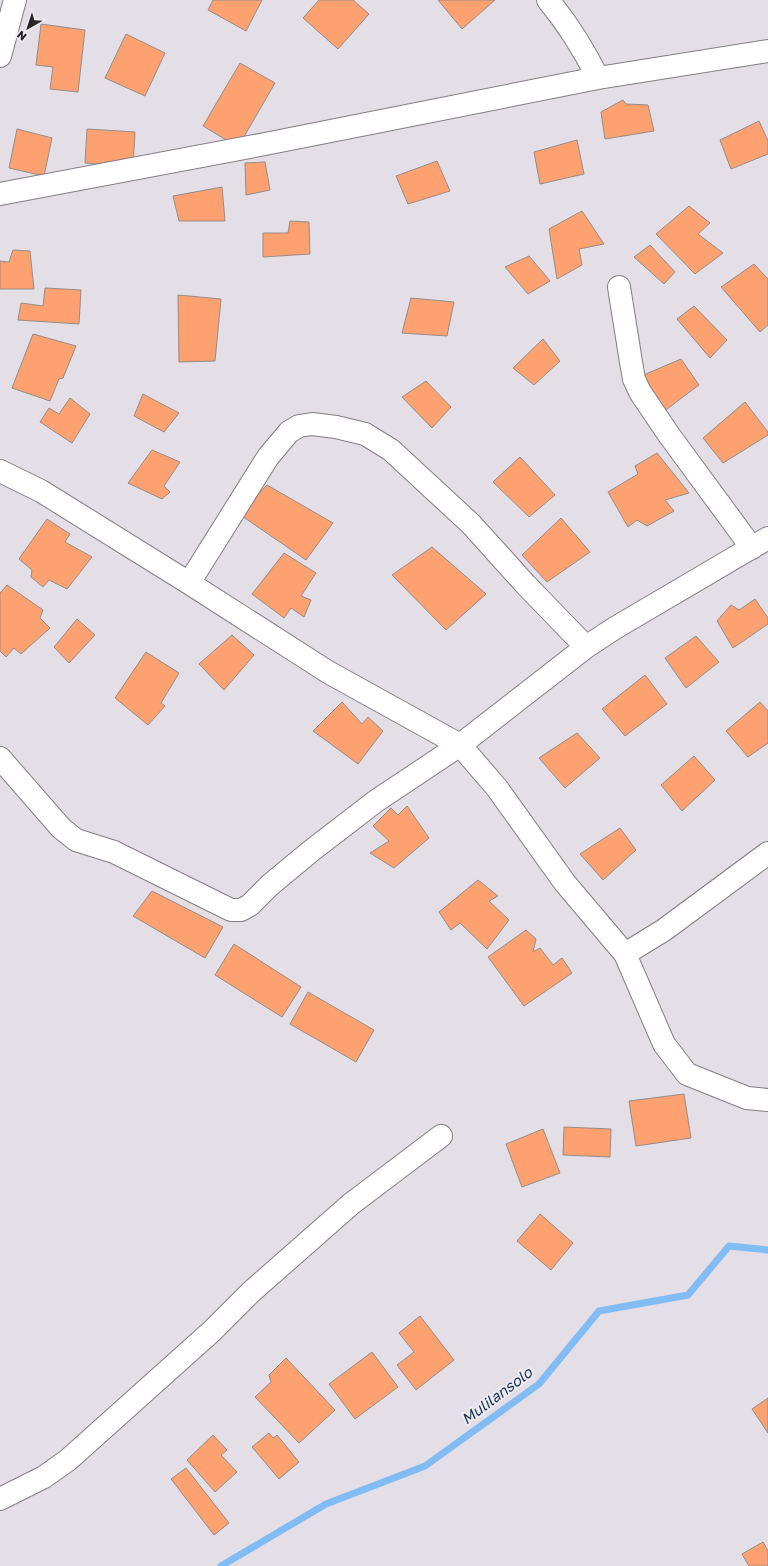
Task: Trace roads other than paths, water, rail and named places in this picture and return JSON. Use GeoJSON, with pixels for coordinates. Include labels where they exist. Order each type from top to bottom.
{"type":"FeatureCollection","features":[{"type":"Feature","properties":{"kind":"street"},"geometry":{"type":"LineString","coordinates":[[0,56],[15,0]]}},
{"type":"Feature","properties":{"kind":"street"},"geometry":{"type":"LineString","coordinates":[[548,0],[569,27],[585,52],[598,78]]}},
{"type":"Feature","properties":{"kind":"street"},"geometry":{"type":"LineString","coordinates":[[0,194],[265,144],[598,78],[768,51]]}},
{"type":"Feature","properties":{"kind":"street"},"geometry":{"type":"LineString","coordinates":[[0,758],[61,828],[76,840],[114,852],[231,910],[241,910],[250,905],[270,885],[311,851],[376,801],[460,745],[614,628],[760,543],[669,435],[640,392],[634,379],[619,287]]}},
{"type":"Feature","properties":{"kind":"street"},"geometry":{"type":"LineString","coordinates":[[189,583],[268,457],[284,437],[299,426],[312,424],[336,427],[364,434],[391,450],[471,524],[586,648]]}},
{"type":"Feature","properties":{"kind":"street"},"geometry":{"type":"LineString","coordinates":[[0,472],[41,491],[328,672],[460,745],[497,788],[566,883],[625,954],[664,1044],[687,1074],[747,1098],[768,1100]]}},
{"type":"Feature","properties":{"kind":"street"},"geometry":{"type":"LineString","coordinates":[[625,954],[664,930],[768,853]]}},
{"type":"Feature","properties":{"kind":"street"},"geometry":{"type":"LineString","coordinates":[[0,1500],[44,1478],[68,1460],[212,1331],[251,1292],[351,1204],[441,1136]]}},
{"type":"Feature","properties":{"kind":"waterway","name":"Mulilansolo"},"geometry":{"type":"LineString","coordinates":[[221,1566],[326,1504],[425,1466],[539,1384],[599,1311],[688,1295],[729,1246],[768,1250]]}}]}
